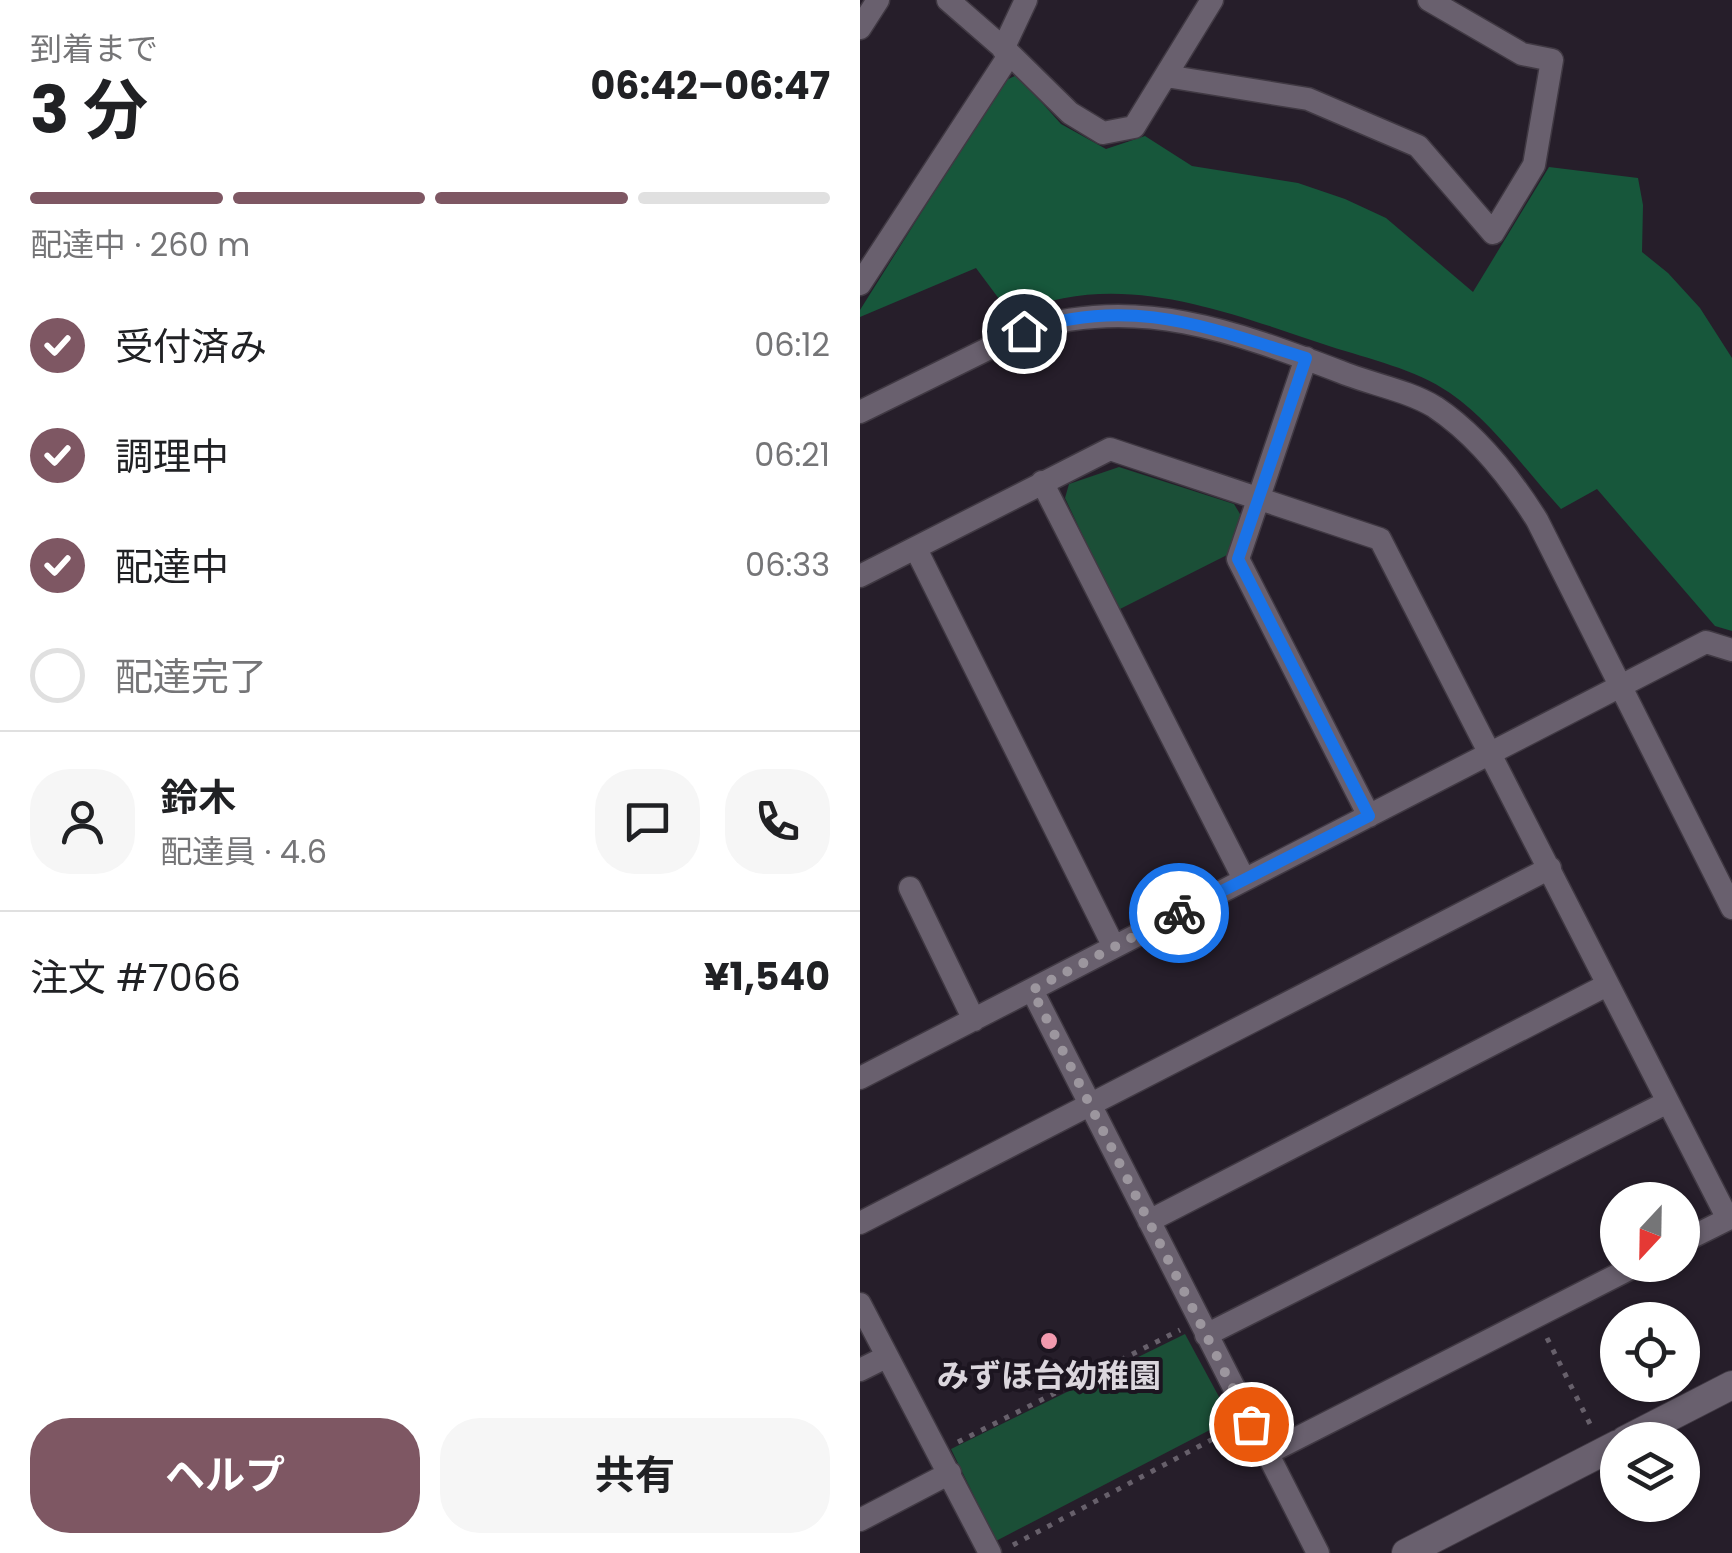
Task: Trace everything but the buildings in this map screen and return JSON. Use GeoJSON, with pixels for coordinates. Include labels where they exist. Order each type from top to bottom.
{"type":"FeatureCollection","features":[{"type":"Feature","properties":{"kind":"street"},"geometry":{"type":"LineString","coordinates":[[860,28],[878,0]]}},
{"type":"Feature","properties":{"kind":"street"},"geometry":{"type":"LineString","coordinates":[[948,0],[1070,113],[1104,133],[1134,126],[1212,0]]}},
{"type":"Feature","properties":{"kind":"street"},"geometry":{"type":"LineString","coordinates":[[860,284],[1006,52],[1026,0]]}},
{"type":"Feature","properties":{"kind":"street"},"geometry":{"type":"LineString","coordinates":[[1166,76],[1308,99],[1418,146],[1493,233],[1534,166],[1552,60],[1522,54],[1435,1]]}},
{"type":"Feature","properties":{"kind":"street"},"geometry":{"type":"LineString","coordinates":[[860,412],[1001,340],[1050,322],[1139,314],[1167,318],[1306,358],[1433,406],[1487,453],[1520,492],[1732,908]]}},
{"type":"Feature","properties":{"kind":"street"},"geometry":{"type":"LineString","coordinates":[[1306,358],[1238,559],[1369,816]]}},
{"type":"Feature","properties":{"kind":"street"},"geometry":{"type":"LineString","coordinates":[[860,576],[1110,449],[1380,540],[1730,1218],[1700,1233]]}},
{"type":"Feature","properties":{"kind":"street"},"geometry":{"type":"LineString","coordinates":[[1042,482],[1244,879]]}},
{"type":"Feature","properties":{"kind":"street"},"geometry":{"type":"LineString","coordinates":[[916,549],[1114,947]]}},
{"type":"Feature","properties":{"kind":"street"},"geometry":{"type":"LineString","coordinates":[[860,1078],[1706,642],[1732,650]]}},
{"type":"Feature","properties":{"kind":"street"},"geometry":{"type":"LineString","coordinates":[[860,1224],[1550,868]]}},
{"type":"Feature","properties":{"kind":"street"},"geometry":{"type":"LineString","coordinates":[[910,888],[974,1020]]}},
{"type":"Feature","properties":{"kind":"street"},"geometry":{"type":"LineString","coordinates":[[1149,1221],[1608,985]]}},
{"type":"Feature","properties":{"kind":"street"},"geometry":{"type":"LineString","coordinates":[[1032,990],[1149,1221],[1194,1332],[1266,1454],[1318,1553]]}},
{"type":"Feature","properties":{"kind":"street"},"geometry":{"type":"LineString","coordinates":[[1194,1332],[1668,1102]]}},
{"type":"Feature","properties":{"kind":"street"},"geometry":{"type":"LineString","coordinates":[[1266,1454],[1605,1282]]}},
{"type":"Feature","properties":{"kind":"street"},"geometry":{"type":"LineString","coordinates":[[860,1304],[993,1553]]}},
{"type":"Feature","properties":{"kind":"street"},"geometry":{"type":"LineString","coordinates":[[860,1370],[886,1356]]}},
{"type":"Feature","properties":{"kind":"street"},"geometry":{"type":"LineString","coordinates":[[1660,1422],[1732,1385]]}},
{"type":"Feature","properties":{"kind":"street"},"geometry":{"type":"LineString","coordinates":[[1406,1553],[1600,1453]]}},
{"type":"Feature","properties":{"kind":"street"},"geometry":{"type":"LineString","coordinates":[[860,1520],[950,1473]]}},
{"type":"Feature","properties":{"kind":"path"},"geometry":{"type":"LineString","coordinates":[[1536,1317],[1602,1422]]}},
{"type":"Feature","properties":{"kind":"path"},"geometry":{"type":"LineString","coordinates":[[939,1452],[1194,1332]]}},
{"type":"Feature","properties":{"kind":"path"},"geometry":{"type":"LineString","coordinates":[[993,1553],[1232,1429]]}},
{"type":"Feature","properties":{"kind":"green space"},"geometry":{"type":"Polygon","coordinates":[[[1017,75],[1061,124],[1106,149],[1145,136],[1192,166],[1298,183],[1386,218],[1473,292],[1549,167],[1638,178],[1643,205],[1642,252],[1700,308],[1732,358],[1732,631],[1715,626],[1597,489],[1561,509],[1466,405],[1422,377],[1391,365],[1171,299],[1091,294],[1051,301],[1011,315],[976,268],[860,317],[860,310],[1004,81],[1017,75]]]}},
{"type":"Feature","properties":{"kind":"green space"},"geometry":{"type":"Polygon","coordinates":[[[1119,467],[1234,504],[1243,519],[1231,553],[1118,610],[1065,498],[1069,484],[1119,467]]]}},
{"type":"Feature","properties":{"kind":"green space"},"geometry":{"type":"Polygon","coordinates":[[[1185,1334],[1231,1419],[996,1541],[951,1449],[1185,1334]]]}},
{"type":"Feature","properties":{"kind":"way so far"},"geometry":{"type":"LineString","coordinates":[[1179,913],[1032,990],[1251,1424]]}},
{"type":"Feature","properties":{"kind":"place","name":"みずほ台幼稚園"},"geometry":{"type":"Point","coordinates":[1049,1341]}},
{"type":"Feature","properties":{"kind":"route"},"geometry":{"type":"LineString","coordinates":[[1024,331],[1087,316],[1139,314],[1206,327],[1306,358],[1238,559],[1369,816],[1179,913]]}}]}
